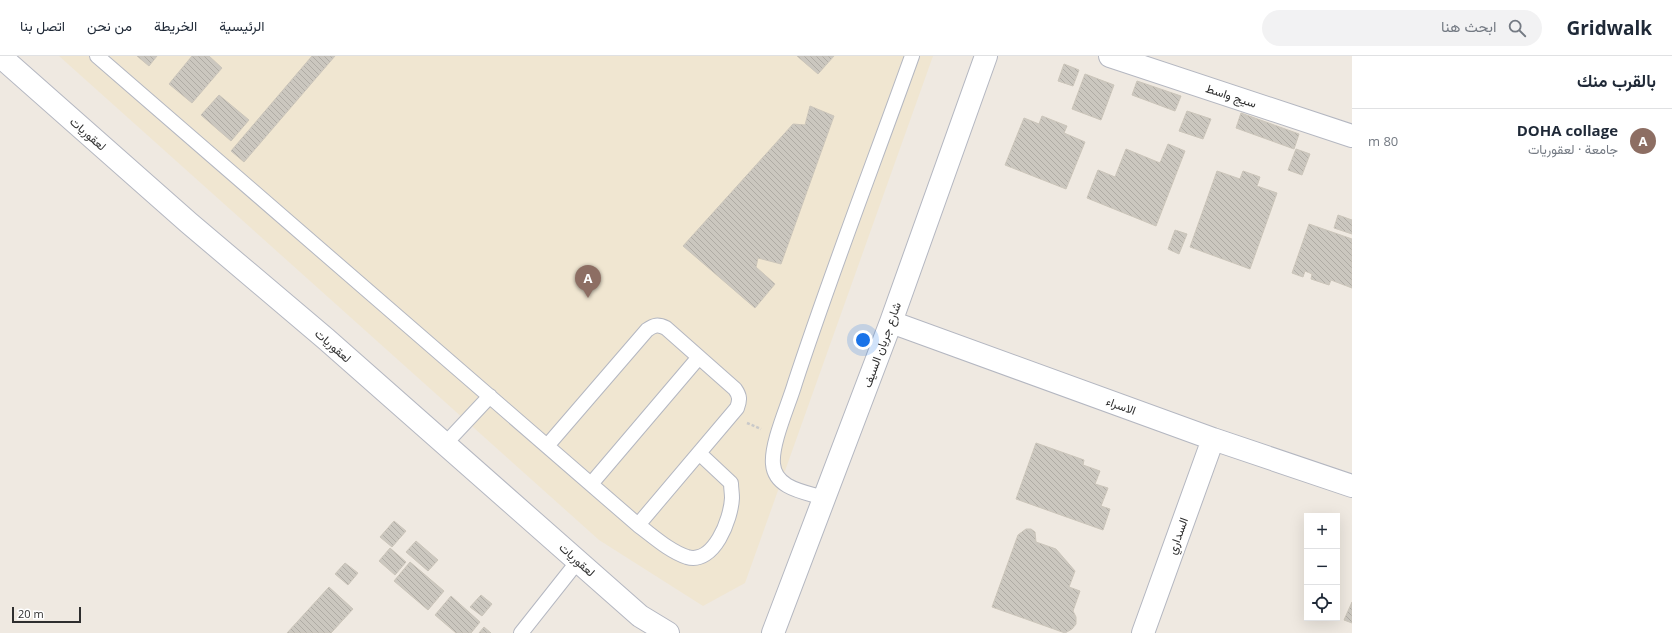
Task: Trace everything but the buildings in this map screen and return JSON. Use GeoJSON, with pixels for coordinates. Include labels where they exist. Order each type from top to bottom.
{"type":"FeatureCollection","features":[{"type":"Feature","properties":{"kind":"street","name":"لعقوريات"},"geometry":{"type":"LineString","coordinates":[[0,56],[640,616],[668,633]]}},
{"type":"Feature","properties":{"kind":"street","name":"شارع جريان السيف"},"geometry":{"type":"LineString","coordinates":[[773,633],[891,322],[986,56]]}},
{"type":"Feature","properties":{"kind":"street","name":"سيج واسط"},"geometry":{"type":"LineString","coordinates":[[1110,56],[1352,136]]}},
{"type":"Feature","properties":{"kind":"street","name":"الاسراء"},"geometry":{"type":"LineString","coordinates":[[891,322],[1213,439],[1352,486]]}},
{"type":"Feature","properties":{"kind":"street","name":"السداري"},"geometry":{"type":"LineString","coordinates":[[1143,633],[1213,439]]}},
{"type":"Feature","properties":{"kind":"lane"},"geometry":{"type":"LineString","coordinates":[[97,56],[638,525],[675,552],[688,557],[707,554],[715,546],[730,513],[732,498],[731,483],[699,453]]}},
{"type":"Feature","properties":{"kind":"lane"},"geometry":{"type":"LineString","coordinates":[[824,498],[789,488],[779,480],[773,465],[775,447],[805,353],[912,56]]}},
{"type":"Feature","properties":{"kind":"lane"},"geometry":{"type":"LineString","coordinates":[[547,446],[647,330],[653,326],[660,325],[666,328],[735,389],[739,395],[740,402],[737,408],[638,525]]}},
{"type":"Feature","properties":{"kind":"lane"},"geometry":{"type":"LineString","coordinates":[[591,484],[699,357]]}},
{"type":"Feature","properties":{"kind":"lane"},"geometry":{"type":"LineString","coordinates":[[445,444],[490,396]]}},
{"type":"Feature","properties":{"kind":"lane"},"geometry":{"type":"LineString","coordinates":[[521,633],[578,561]]}},
{"type":"Feature","properties":{"kind":"path"},"geometry":{"type":"LineString","coordinates":[[737,408],[749,425],[779,433]]}},
{"type":"Feature","properties":{"kind":"shaded area"},"geometry":{"type":"Polygon","coordinates":[[[59,56],[933,56],[745,583],[703,606],[599,540],[59,56]]]}},
{"type":"Feature","properties":{"kind":"place","name":"DOHA collage"},"geometry":{"type":"Point","coordinates":[588,298]}}]}
